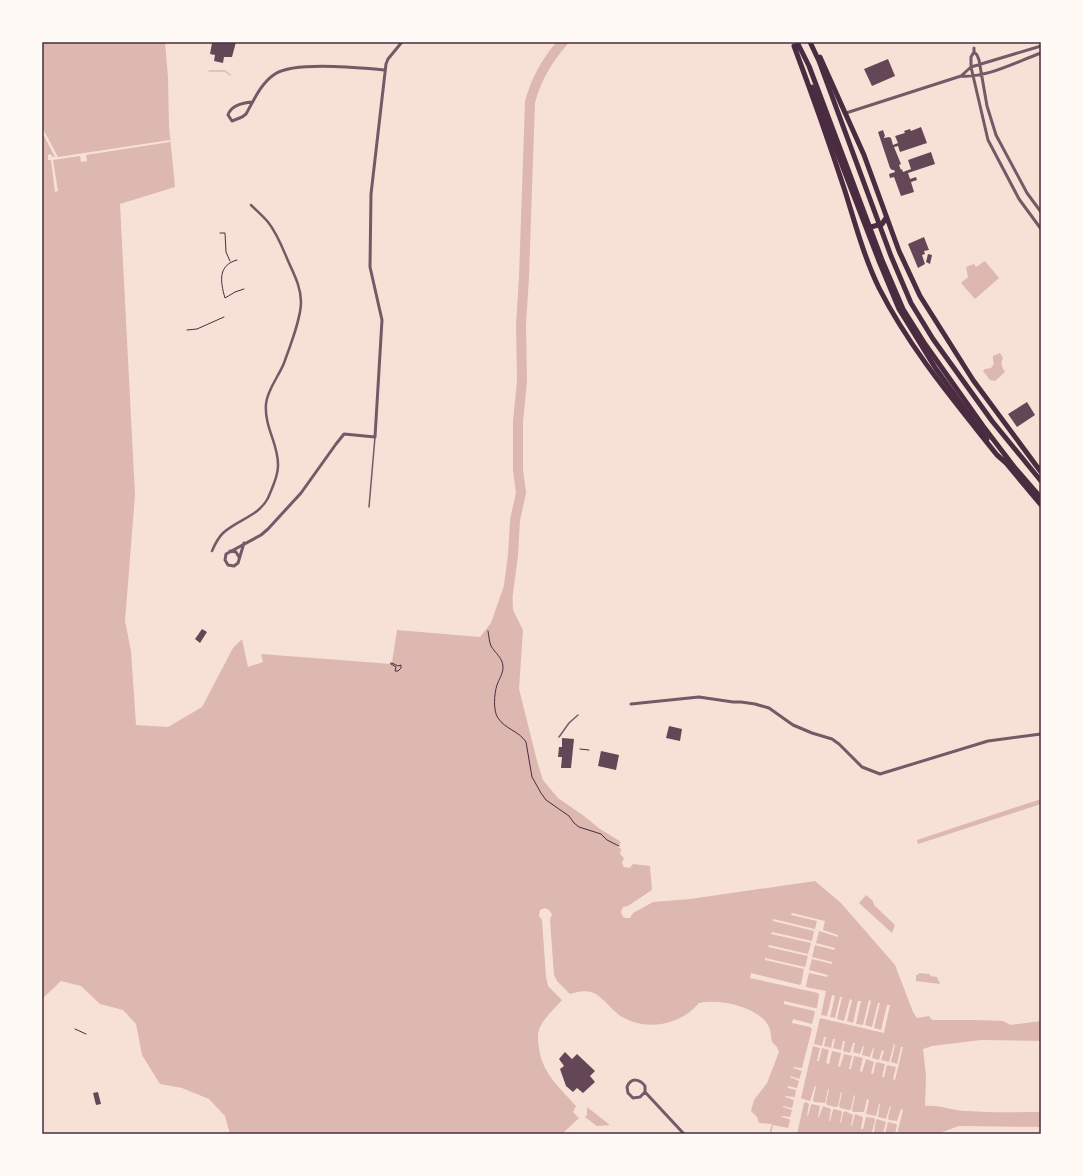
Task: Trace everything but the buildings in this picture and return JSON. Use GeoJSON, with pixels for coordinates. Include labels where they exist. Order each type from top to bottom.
{"type":"FeatureCollection","features":[{"type":"Feature","properties":{"kind":"main road"},"geometry":{"type":"LineString","coordinates":[[811,42],[846,113],[871,174],[899,251],[920,296],[973,380],[1041,472]]}},
{"type":"Feature","properties":{"kind":"main road"},"geometry":{"type":"LineString","coordinates":[[811,42],[891,256],[911,303],[933,339],[992,421],[1041,481]]}},
{"type":"Feature","properties":{"kind":"main road"},"geometry":{"type":"LineString","coordinates":[[795,43],[861,241],[879,287],[898,321],[933,373],[998,456],[1015,468]]}},
{"type":"Feature","properties":{"kind":"main road"},"geometry":{"type":"LineString","coordinates":[[795,43],[899,309],[936,369],[996,451],[1041,505]]}},
{"type":"Feature","properties":{"kind":"main road"},"geometry":{"type":"LineString","coordinates":[[795,43],[809,66],[882,260],[903,309],[925,344],[983,426],[1015,468],[1041,498]]}},
{"type":"Feature","properties":{"kind":"main road"},"geometry":{"type":"LineString","coordinates":[[867,228],[882,224],[886,218]]}},
{"type":"Feature","properties":{"kind":"street"},"geometry":{"type":"LineString","coordinates":[[244,543],[239,561],[234,566],[228,565],[224,558],[226,554],[244,543],[261,535],[291,505],[301,494],[344,434],[375,437],[382,320],[370,268],[371,194],[385,70],[388,58],[402,42]]}},
{"type":"Feature","properties":{"kind":"street"},"geometry":{"type":"LineString","coordinates":[[961,76],[971,67],[1041,46]]}},
{"type":"Feature","properties":{"kind":"street"},"geometry":{"type":"LineString","coordinates":[[1041,212],[1027,193],[996,135],[987,106],[978,56],[974,50],[971,57],[972,77],[988,140],[1019,199],[1041,229]]}},
{"type":"Feature","properties":{"kind":"street"},"geometry":{"type":"LineString","coordinates":[[846,113],[961,76],[972,77],[982,75],[1041,53]]}},
{"type":"Feature","properties":{"kind":"street"},"geometry":{"type":"LineString","coordinates":[[252,102],[239,104],[229,111],[228,115],[232,121],[246,114],[252,102],[266,82],[275,74],[287,69],[344,66],[385,70]]}},
{"type":"Feature","properties":{"kind":"street"},"geometry":{"type":"LineString","coordinates":[[212,551],[216,541],[224,532],[251,516],[267,500],[274,484],[278,466],[276,449],[267,425],[266,402],[280,372],[295,331],[301,301],[297,279],[282,245],[268,222],[250,205]]}},
{"type":"Feature","properties":{"kind":"street"},"geometry":{"type":"LineString","coordinates":[[230,551],[236,552],[239,557]]}},
{"type":"Feature","properties":{"kind":"street"},"geometry":{"type":"LineString","coordinates":[[631,704],[699,697],[755,704],[769,708],[793,725],[832,739],[862,767],[880,774],[988,741],[1041,734]]}},
{"type":"Feature","properties":{"kind":"street"},"geometry":{"type":"LineString","coordinates":[[645,1092],[640,1097],[633,1098],[628,1093],[627,1087],[629,1083],[635,1080],[641,1081],[645,1086],[645,1092],[684,1134]]}},
{"type":"Feature","properties":{"kind":"lane"},"geometry":{"type":"LineString","coordinates":[[369,507],[375,437]]}},
{"type":"Feature","properties":{"kind":"lane"},"geometry":{"type":"LineString","coordinates":[[559,738],[569,723],[578,715]]}},
{"type":"Feature","properties":{"kind":"path"},"geometry":{"type":"LineString","coordinates":[[220,233],[225,233],[226,252],[231,262]]}},
{"type":"Feature","properties":{"kind":"path"},"geometry":{"type":"LineString","coordinates":[[237,260],[224,266],[222,274],[222,289],[225,298],[244,289]]}},
{"type":"Feature","properties":{"kind":"path"},"geometry":{"type":"LineString","coordinates":[[187,330],[197,329],[224,317]]}},
{"type":"Feature","properties":{"kind":"path"},"geometry":{"type":"LineString","coordinates":[[488,630],[489,640],[498,654],[503,669],[497,685],[496,693],[495,710],[497,718],[526,742],[532,777],[541,793],[552,806],[569,816],[579,827],[601,834],[607,840],[619,846]]}},
{"type":"Feature","properties":{"kind":"path"},"geometry":{"type":"LineString","coordinates":[[392,663],[398,666],[401,665],[401,668],[398,671],[395,671],[395,668],[396,667],[391,664],[392,663]]}},
{"type":"Feature","properties":{"kind":"path"},"geometry":{"type":"LineString","coordinates":[[580,750],[589,750]]}},
{"type":"Feature","properties":{"kind":"path"},"geometry":{"type":"LineString","coordinates":[[75,1029],[86,1034]]}},
{"type":"Feature","properties":{"kind":"shaded area"},"geometry":{"type":"Polygon","coordinates":[[[42,42],[165,42],[168,77],[169,126],[175,187],[120,204],[135,495],[125,621],[131,651],[136,725],[168,727],[202,707],[233,648],[242,639],[248,667],[263,662],[261,654],[391,664],[397,630],[480,637],[491,623],[506,580],[512,581],[513,610],[523,630],[519,689],[543,780],[558,798],[600,829],[621,842],[618,847],[621,849],[620,854],[624,858],[622,863],[624,867],[630,868],[633,864],[650,866],[652,890],[628,906],[623,907],[621,912],[623,917],[630,918],[633,913],[653,902],[690,899],[815,881],[841,903],[895,965],[913,1012],[917,1018],[929,1016],[932,1020],[1003,1021],[1011,1025],[1041,1021],[1041,1041],[981,1040],[932,1046],[923,1049],[926,1076],[925,1106],[936,1106],[977,1112],[1041,1112],[1041,1127],[959,1126],[937,1134],[769,1134],[772,1124],[759,1123],[757,1117],[751,1111],[754,1100],[767,1083],[779,1052],[777,1047],[772,1042],[770,1029],[764,1020],[748,1009],[728,1003],[707,1002],[699,1003],[682,1017],[672,1021],[650,1025],[639,1024],[619,1015],[594,993],[583,991],[570,994],[557,981],[554,975],[550,920],[552,914],[545,908],[540,910],[539,916],[542,920],[546,977],[548,986],[562,1000],[547,1016],[540,1027],[538,1035],[539,1048],[548,1073],[576,1106],[573,1112],[579,1118],[562,1134],[230,1134],[225,1116],[209,1099],[182,1088],[160,1084],[142,1055],[136,1024],[123,1010],[100,1004],[81,986],[61,981],[42,999],[42,42]]]}},
{"type":"Feature","properties":{"kind":"shaded area"},"geometry":{"type":"Polygon","coordinates":[[[985,261],[999,278],[975,299],[961,283],[968,277],[966,267],[974,264],[976,267],[985,261]]]}},
{"type":"Feature","properties":{"kind":"shaded area"},"geometry":{"type":"Polygon","coordinates":[[[1000,353],[1003,358],[1002,365],[1005,372],[995,381],[990,380],[983,371],[991,368],[994,364],[993,356],[1000,353]]]}},
{"type":"Feature","properties":{"kind":"shaded area"},"geometry":{"type":"Polygon","coordinates":[[[1041,799],[1041,804],[918,844],[917,840],[1041,799]]]}},
{"type":"Feature","properties":{"kind":"shaded area"},"geometry":{"type":"Polygon","coordinates":[[[866,895],[895,925],[892,933],[859,903],[866,895]]]}},
{"type":"Feature","properties":{"kind":"shaded area"},"geometry":{"type":"Polygon","coordinates":[[[919,973],[930,974],[930,976],[937,977],[940,984],[916,981],[916,975],[919,973]]]}},
{"type":"Feature","properties":{"kind":"shaded area"},"geometry":{"type":"Polygon","coordinates":[[[587,1107],[610,1125],[597,1126],[585,1117],[587,1115],[587,1107]]]}},
{"type":"Feature","properties":{"kind":"pier"},"geometry":{"type":"Polygon","coordinates":[[[42,127],[58,157],[170,140],[170,142],[86,155],[87,161],[81,162],[80,156],[53,160],[58,191],[55,192],[51,160],[48,160],[48,155],[50,154],[55,157],[42,132],[42,127]]]}},
{"type":"Feature","properties":{"kind":"pier"},"geometry":{"type":"Polygon","coordinates":[[[792,913],[825,921],[823,930],[838,935],[838,937],[819,931],[816,943],[835,948],[834,950],[815,945],[812,957],[832,962],[832,964],[812,959],[809,970],[828,975],[827,977],[809,973],[806,985],[806,987],[826,991],[821,1015],[827,1016],[832,995],[835,996],[830,1017],[835,1018],[840,997],[842,997],[837,1019],[844,1021],[850,999],[852,1000],[847,1021],[853,1023],[858,1001],[861,1001],[856,1024],[863,1025],[869,1000],[871,1001],[865,1025],[872,1027],[878,1003],[880,1003],[874,1028],[881,1030],[887,1005],[890,1005],[884,1033],[820,1018],[814,1044],[822,1046],[824,1037],[826,1037],[824,1046],[831,1048],[833,1039],[835,1039],[833,1048],[841,1050],[843,1041],[845,1041],[843,1051],[850,1053],[853,1043],[855,1043],[853,1052],[860,1054],[864,1046],[862,1055],[870,1057],[873,1048],[872,1058],[879,1060],[882,1050],[884,1051],[881,1060],[889,1062],[894,1044],[891,1062],[897,1064],[901,1047],[903,1047],[895,1080],[893,1079],[896,1067],[887,1065],[884,1077],[882,1077],[885,1064],[876,1062],[873,1074],[871,1073],[874,1062],[866,1059],[862,1072],[860,1071],[863,1058],[854,1056],[851,1069],[849,1069],[852,1056],[844,1054],[840,1067],[838,1066],[841,1053],[832,1051],[829,1064],[826,1063],[829,1050],[822,1048],[819,1061],[817,1061],[820,1048],[813,1046],[801,1098],[810,1101],[816,1086],[813,1100],[814,1102],[825,1103],[829,1089],[826,1103],[827,1105],[838,1106],[841,1092],[840,1108],[851,1109],[854,1095],[855,1096],[852,1110],[853,1112],[864,1112],[867,1099],[869,1100],[866,1114],[876,1116],[880,1104],[878,1117],[886,1119],[891,1106],[888,1118],[889,1120],[897,1121],[901,1109],[903,1110],[897,1134],[895,1134],[897,1125],[888,1122],[885,1134],[883,1133],[886,1122],[877,1119],[874,1132],[872,1132],[875,1120],[874,1118],[866,1117],[863,1129],[861,1129],[863,1117],[855,1114],[851,1126],[853,1115],[845,1111],[843,1113],[841,1123],[842,1112],[834,1109],[829,1121],[831,1109],[823,1106],[818,1117],[820,1106],[812,1104],[807,1116],[809,1104],[806,1102],[804,1103],[797,1134],[771,1134],[773,1125],[788,1128],[790,1120],[781,1117],[790,1117],[792,1110],[783,1106],[792,1108],[794,1100],[785,1097],[795,1097],[796,1090],[788,1088],[788,1086],[797,1088],[799,1081],[790,1077],[799,1079],[802,1071],[793,1067],[802,1068],[812,1029],[810,1027],[792,1023],[793,1019],[812,1024],[815,1012],[784,1004],[784,1001],[817,1008],[819,995],[818,993],[750,978],[751,973],[801,984],[804,969],[765,960],[765,958],[805,967],[808,956],[768,947],[769,945],[808,954],[811,943],[771,934],[772,932],[812,941],[814,931],[773,921],[773,919],[815,929],[817,921],[791,915],[792,913]]]}},
{"type":"Feature","properties":{"kind":"waterway"},"geometry":{"type":"LineString","coordinates":[[508,593],[513,555],[515,520],[521,493],[518,470],[518,422],[522,381],[521,325],[530,102],[535,85],[543,70],[563,42]]}},
{"type":"Feature","properties":{"kind":"waterway"},"geometry":{"type":"LineString","coordinates":[[209,71],[225,71],[230,75]]}}]}
